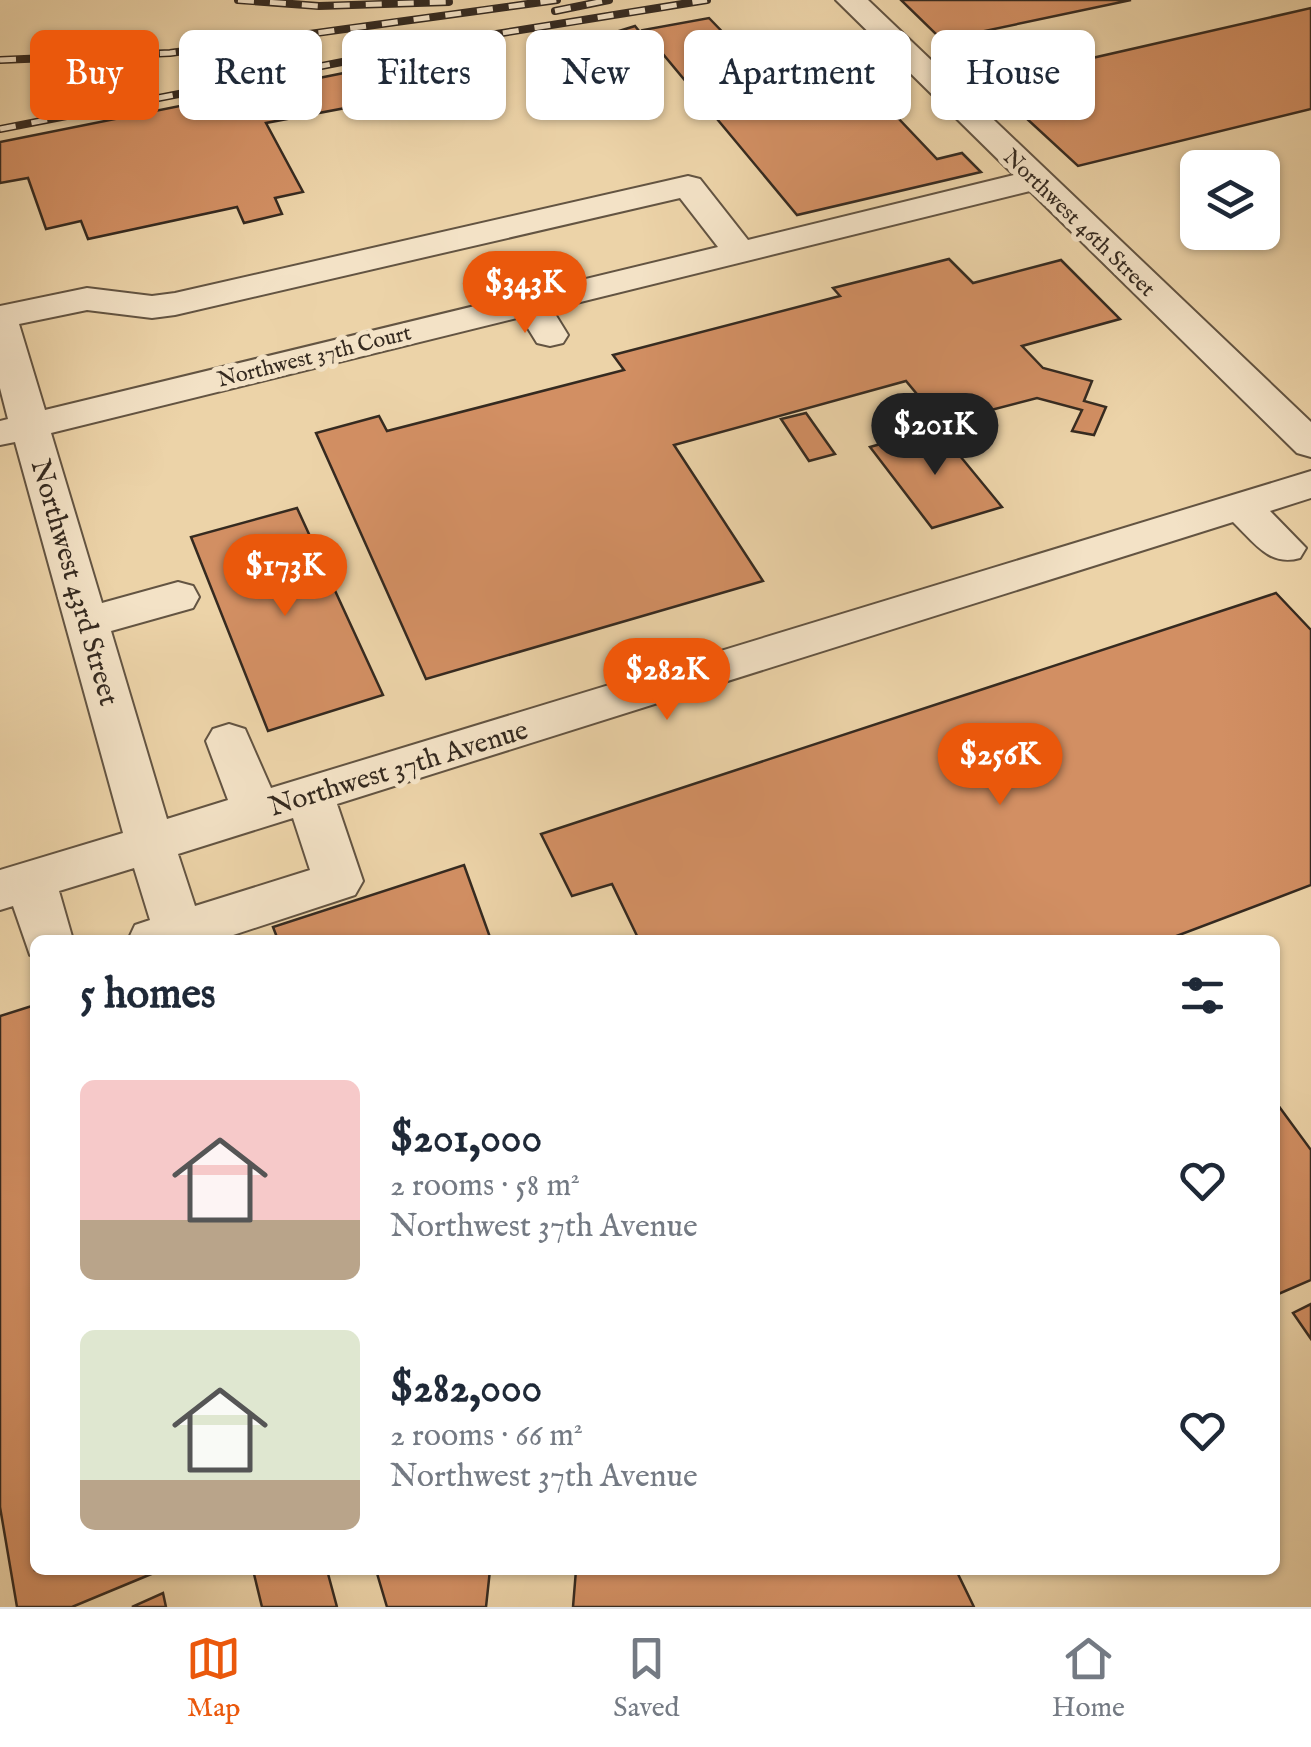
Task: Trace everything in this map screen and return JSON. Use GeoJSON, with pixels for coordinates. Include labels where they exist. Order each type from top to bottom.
{"type":"FeatureCollection","features":[{"type":"Feature","properties":{"kind":"street","name":"Northwest 46th Street"},"geometry":{"type":"LineString","coordinates":[[851,0],[936,65],[1036,180],[1311,444]]}},
{"type":"Feature","properties":{"kind":"street","name":"Northwest 37th Court"},"geometry":{"type":"LineString","coordinates":[[16,429],[1036,180]]}},
{"type":"Feature","properties":{"kind":"street"},"geometry":{"type":"LineString","coordinates":[[0,319],[87,300],[152,307],[175,304],[688,186],[739,251]]}},
{"type":"Feature","properties":{"kind":"street"},"geometry":{"type":"LineString","coordinates":[[529,301],[550,335]]}},
{"type":"Feature","properties":{"kind":"street","name":"Northwest 43rd Street"},"geometry":{"type":"LineString","coordinates":[[0,319],[16,429],[87,622],[173,935]]}},
{"type":"Feature","properties":{"kind":"street"},"geometry":{"type":"LineString","coordinates":[[451,320],[471,355]]}},
{"type":"Feature","properties":{"kind":"street","name":"Northwest 37th Avenue"},"geometry":{"type":"LineString","coordinates":[[16,885],[1311,484]]}},
{"type":"Feature","properties":{"kind":"street"},"geometry":{"type":"LineString","coordinates":[[1241,506],[1284,548]]}},
{"type":"Feature","properties":{"kind":"street"},"geometry":{"type":"LineString","coordinates":[[87,622],[178,597]]}},
{"type":"Feature","properties":{"kind":"street"},"geometry":{"type":"LineString","coordinates":[[229,741],[256,811]]}},
{"type":"Feature","properties":{"kind":"street"},"geometry":{"type":"LineString","coordinates":[[179,935],[338,881],[310,795]]}},
{"type":"Feature","properties":{"kind":"street"},"geometry":{"type":"LineString","coordinates":[[16,885],[45,935]]}},
{"type":"Feature","properties":{"kind":"building"},"geometry":{"type":"Polygon","coordinates":[[[901,0],[1131,0],[989,30],[932,30],[901,0]]]}},
{"type":"Feature","properties":{"kind":"building"},"geometry":{"type":"Polygon","coordinates":[[[1311,8],[1311,109],[1078,166],[1028,120],[1095,120],[1095,57],[1311,8]]]}},
{"type":"Feature","properties":{"kind":"building"},"geometry":{"type":"Polygon","coordinates":[[[709,18],[721,30],[684,30],[684,79],[664,55],[664,30],[643,30],[709,18]]]}},
{"type":"Feature","properties":{"kind":"building"},"geometry":{"type":"Polygon","coordinates":[[[342,73],[342,109],[322,112],[322,77],[342,73]]]}},
{"type":"Feature","properties":{"kind":"building"},"geometry":{"type":"Polygon","coordinates":[[[179,106],[179,120],[282,120],[266,123],[303,192],[275,198],[282,214],[244,223],[237,207],[88,239],[81,221],[46,229],[28,178],[0,183],[0,142],[110,120],[159,120],[159,110],[179,106]]]}},
{"type":"Feature","properties":{"kind":"building"},"geometry":{"type":"Polygon","coordinates":[[[718,120],[900,120],[937,159],[962,153],[981,172],[797,215],[718,120]]]}},
{"type":"Feature","properties":{"kind":"building"},"geometry":{"type":"Polygon","coordinates":[[[949,259],[973,283],[1061,260],[1120,319],[1022,346],[1043,368],[1092,381],[1084,401],[1106,407],[1094,435],[1072,431],[1082,410],[1037,398],[941,423],[906,381],[674,445],[763,581],[426,679],[316,433],[379,416],[387,431],[624,370],[613,355],[840,296],[833,288],[949,259]]]}},
{"type":"Feature","properties":{"kind":"building"},"geometry":{"type":"Polygon","coordinates":[[[806,413],[835,454],[809,461],[781,419],[806,413]]]}},
{"type":"Feature","properties":{"kind":"building"},"geometry":{"type":"Polygon","coordinates":[[[937,428],[1002,507],[932,528],[870,447],[937,428]]]}},
{"type":"Feature","properties":{"kind":"building"},"geometry":{"type":"Polygon","coordinates":[[[297,508],[383,695],[268,731],[191,537],[297,508]]]}},
{"type":"Feature","properties":{"kind":"building"},"geometry":{"type":"Polygon","coordinates":[[[1276,593],[1311,630],[1311,885],[1179,935],[637,935],[612,884],[572,896],[541,834],[1276,593]]]}},
{"type":"Feature","properties":{"kind":"building"},"geometry":{"type":"Polygon","coordinates":[[[464,865],[489,935],[276,935],[273,927],[464,865]]]}},
{"type":"Feature","properties":{"kind":"building"},"geometry":{"type":"Polygon","coordinates":[[[30,1007],[30,1575],[149,1575],[72,1607],[17,1607],[0,1507],[0,1016],[30,1007]]]}},
{"type":"Feature","properties":{"kind":"building"},"geometry":{"type":"Polygon","coordinates":[[[1280,1108],[1311,1150],[1311,1280],[1280,1293],[1280,1108]]]}},
{"type":"Feature","properties":{"kind":"building"},"geometry":{"type":"Polygon","coordinates":[[[1311,1304],[1311,1339],[1293,1313],[1311,1304]]]}},
{"type":"Feature","properties":{"kind":"building"},"geometry":{"type":"Polygon","coordinates":[[[254,1575],[328,1575],[337,1607],[262,1607],[254,1575]]]}},
{"type":"Feature","properties":{"kind":"building"},"geometry":{"type":"Polygon","coordinates":[[[377,1575],[489,1575],[486,1607],[387,1607],[377,1575]]]}},
{"type":"Feature","properties":{"kind":"building"},"geometry":{"type":"Polygon","coordinates":[[[576,1575],[958,1575],[974,1607],[573,1607],[576,1575]]]}},
{"type":"Feature","properties":{"kind":"building"},"geometry":{"type":"Polygon","coordinates":[[[163,1593],[166,1607],[132,1607],[163,1593]]]}},
{"type":"Feature","properties":{"kind":"railway"},"geometry":{"type":"LineString","coordinates":[[238,0],[319,6],[449,2]]}},
{"type":"Feature","properties":{"kind":"railway"},"geometry":{"type":"LineString","coordinates":[[0,60],[170,53],[557,0]]}},
{"type":"Feature","properties":{"kind":"railway"},"geometry":{"type":"LineString","coordinates":[[555,11],[609,0]]}},
{"type":"Feature","properties":{"kind":"railway"},"geometry":{"type":"LineString","coordinates":[[0,129],[434,44],[707,0]]}}]}
